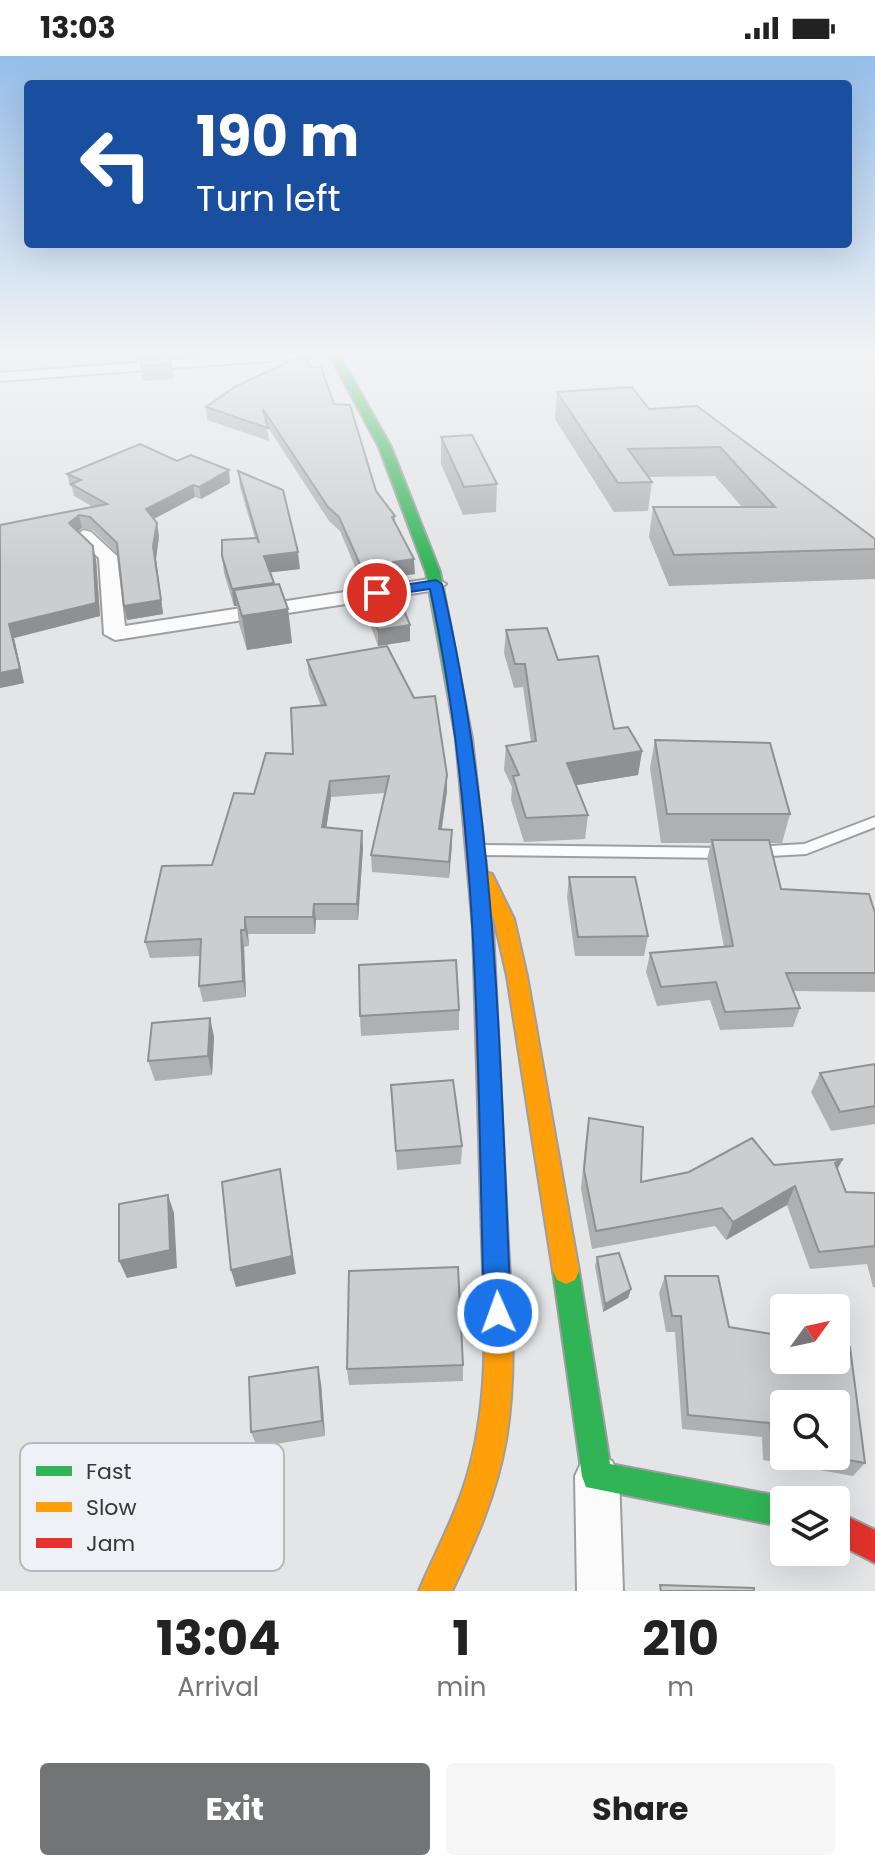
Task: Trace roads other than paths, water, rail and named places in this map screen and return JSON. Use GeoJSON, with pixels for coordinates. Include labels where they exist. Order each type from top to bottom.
{"type":"FeatureCollection","features":[{"type":"Feature","properties":{"kind":"main road"},"geometry":{"type":"LineString","coordinates":[[374,426],[385,447],[436,584],[470,774],[483,928],[496,1267],[497,1377],[492,1439],[479,1493],[457,1549],[435,1591]]}},
{"type":"Feature","properties":{"kind":"main road"},"geometry":{"type":"LineString","coordinates":[[477,858],[504,919],[517,976],[587,1396],[597,1476],[770,1509]]}},
{"type":"Feature","properties":{"kind":"main road"},"geometry":{"type":"LineString","coordinates":[[850,1534],[875,1547]]}},
{"type":"Feature","properties":{"kind":"street"},"geometry":{"type":"LineString","coordinates":[[84,536],[108,556],[115,634],[436,584]]}},
{"type":"Feature","properties":{"kind":"street"},"geometry":{"type":"LineString","coordinates":[[597,1476],[600,1591]]}},
{"type":"Feature","properties":{"kind":"lane"},"geometry":{"type":"LineString","coordinates":[[477,858],[789,851],[825,843],[875,822]]}}]}
